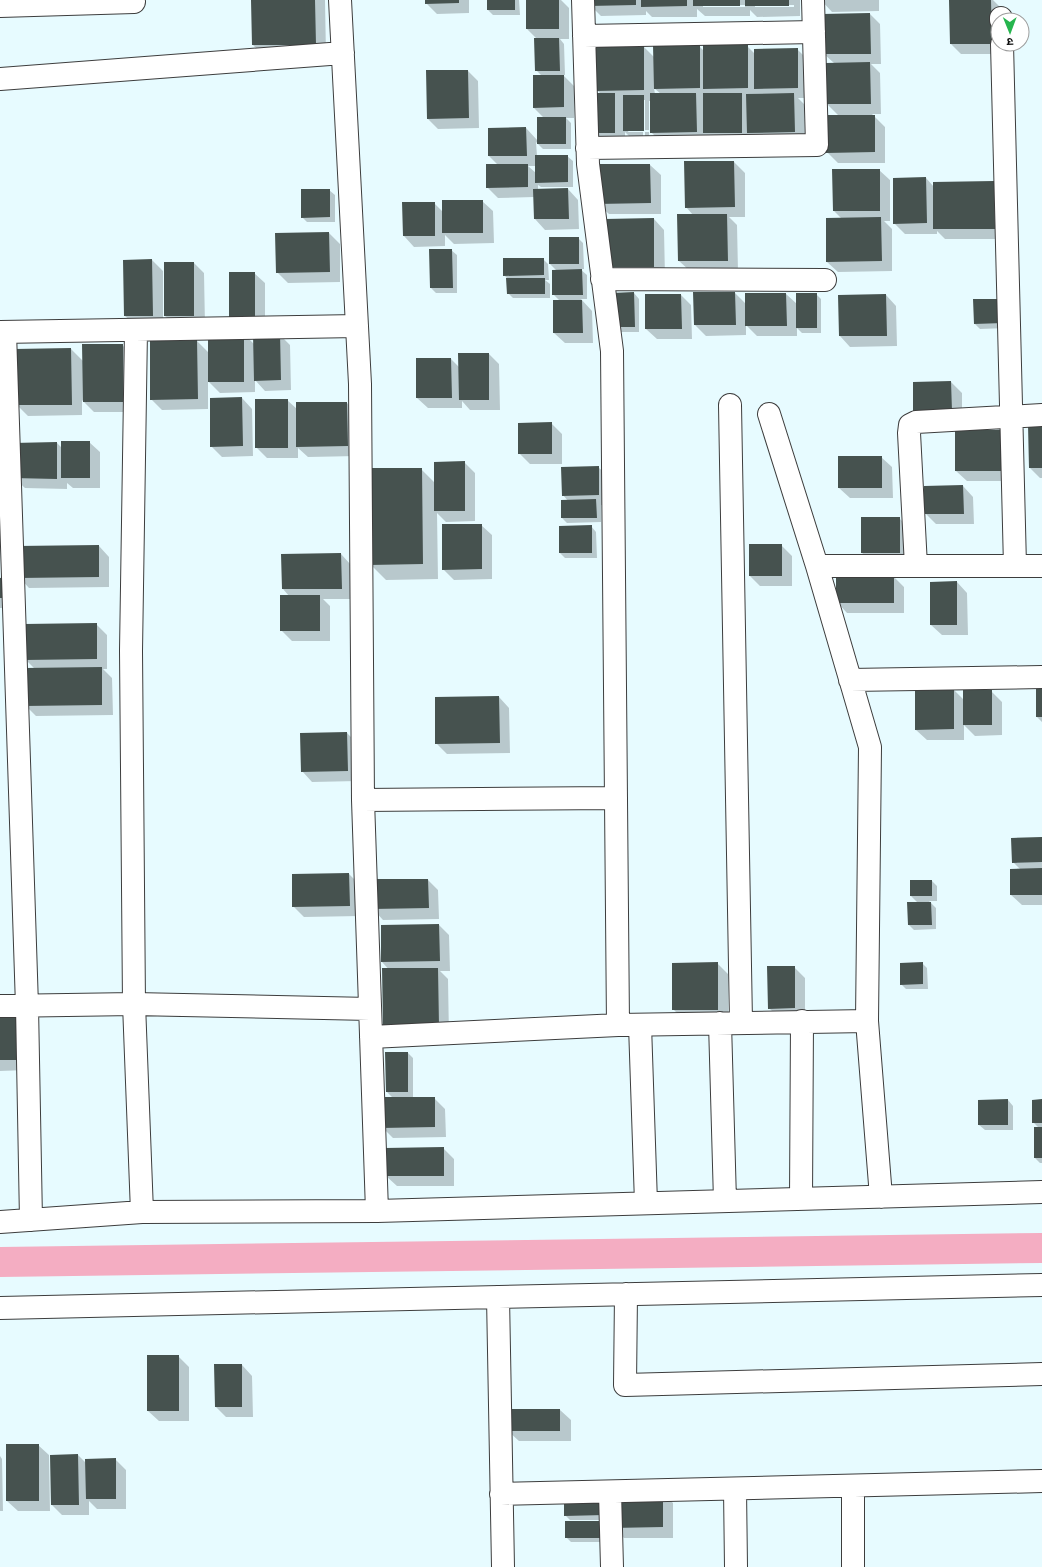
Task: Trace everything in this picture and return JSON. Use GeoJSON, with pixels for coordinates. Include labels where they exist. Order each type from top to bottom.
{"type":"FeatureCollection","features":[{"type":"Feature","properties":{"kind":"street"},"geometry":{"type":"LineString","coordinates":[[340,0],[360,384],[363,800],[377,1211]]}},
{"type":"Feature","properties":{"kind":"street"},"geometry":{"type":"LineString","coordinates":[[583,0],[588,164],[612,351],[618,1025]]}},
{"type":"Feature","properties":{"kind":"street"},"geometry":{"type":"LineString","coordinates":[[587,148],[817,145],[813,0]]}},
{"type":"Feature","properties":{"kind":"street"},"geometry":{"type":"LineString","coordinates":[[0,6],[134,2]]}},
{"type":"Feature","properties":{"kind":"street"},"geometry":{"type":"LineString","coordinates":[[584,36],[814,32]]}},
{"type":"Feature","properties":{"kind":"street"},"geometry":{"type":"LineString","coordinates":[[1002,52],[1015,566]]}},
{"type":"Feature","properties":{"kind":"street"},"geometry":{"type":"LineString","coordinates":[[0,79],[343,53]]}},
{"type":"Feature","properties":{"kind":"street"},"geometry":{"type":"LineString","coordinates":[[602,279],[825,280]]}},
{"type":"Feature","properties":{"kind":"street"},"geometry":{"type":"LineString","coordinates":[[31,1220],[26,1006],[2,332],[357,326]]}},
{"type":"Feature","properties":{"kind":"street"},"geometry":{"type":"LineString","coordinates":[[136,330],[131,651],[134,1004],[142,1212]]}},
{"type":"Feature","properties":{"kind":"street"},"geometry":{"type":"LineString","coordinates":[[725,1201],[730,1022],[730,406]]}},
{"type":"Feature","properties":{"kind":"street"},"geometry":{"type":"LineString","coordinates":[[769,414],[817,566],[870,747],[868,1021],[881,1197]]}},
{"type":"Feature","properties":{"kind":"street"},"geometry":{"type":"LineString","coordinates":[[916,566],[909,433],[910,425],[916,422],[1042,415]]}},
{"type":"Feature","properties":{"kind":"street"},"geometry":{"type":"LineString","coordinates":[[817,566],[1042,566]]}},
{"type":"Feature","properties":{"kind":"street"},"geometry":{"type":"LineString","coordinates":[[850,680],[1042,677]]}},
{"type":"Feature","properties":{"kind":"street"},"geometry":{"type":"LineString","coordinates":[[363,800],[616,798]]}},
{"type":"Feature","properties":{"kind":"street"},"geometry":{"type":"LineString","coordinates":[[0,1006],[134,1004],[370,1009]]}},
{"type":"Feature","properties":{"kind":"street"},"geometry":{"type":"LineString","coordinates":[[371,1037],[618,1025],[730,1022],[868,1021]]}},
{"type":"Feature","properties":{"kind":"street"},"geometry":{"type":"LineString","coordinates":[[801,1199],[802,1022]]}},
{"type":"Feature","properties":{"kind":"street"},"geometry":{"type":"LineString","coordinates":[[640,1025],[646,1203]]}},
{"type":"Feature","properties":{"kind":"street"},"geometry":{"type":"LineString","coordinates":[[0,1222],[142,1212],[377,1211],[1042,1192]]}},
{"type":"Feature","properties":{"kind":"street"},"geometry":{"type":"LineString","coordinates":[[0,1308],[1042,1285]]}},
{"type":"Feature","properties":{"kind":"street"},"geometry":{"type":"LineString","coordinates":[[626,1294],[625,1385],[1042,1374]]}},
{"type":"Feature","properties":{"kind":"street"},"geometry":{"type":"LineString","coordinates":[[498,1297],[502,1567]]}},
{"type":"Feature","properties":{"kind":"street"},"geometry":{"type":"LineString","coordinates":[[501,1494],[1042,1481]]}},
{"type":"Feature","properties":{"kind":"street"},"geometry":{"type":"LineString","coordinates":[[853,1486],[853,1567]]}},
{"type":"Feature","properties":{"kind":"street"},"geometry":{"type":"LineString","coordinates":[[735,1489],[736,1567]]}},
{"type":"Feature","properties":{"kind":"street"},"geometry":{"type":"LineString","coordinates":[[610,1492],[612,1567]]}},
{"type":"Feature","properties":{"kind":"building"},"geometry":{"type":"Polygon","coordinates":[[[251,0],[315,0],[316,45],[252,45],[251,0]]]}},
{"type":"Feature","properties":{"kind":"building"},"geometry":{"type":"Polygon","coordinates":[[[425,0],[459,0],[459,3],[425,4],[425,0]]]}},
{"type":"Feature","properties":{"kind":"building"},"geometry":{"type":"Polygon","coordinates":[[[487,0],[515,0],[515,10],[487,10],[487,0]]]}},
{"type":"Feature","properties":{"kind":"building"},"geometry":{"type":"Polygon","coordinates":[[[526,0],[559,0],[559,29],[526,29],[526,0]]]}},
{"type":"Feature","properties":{"kind":"building"},"geometry":{"type":"Polygon","coordinates":[[[589,0],[636,0],[636,5],[589,6],[589,0]]]}},
{"type":"Feature","properties":{"kind":"building"},"geometry":{"type":"Polygon","coordinates":[[[641,0],[687,0],[687,6],[641,7],[641,0]]]}},
{"type":"Feature","properties":{"kind":"building"},"geometry":{"type":"Polygon","coordinates":[[[693,0],[740,0],[740,6],[693,6],[693,0]]]}},
{"type":"Feature","properties":{"kind":"building"},"geometry":{"type":"Polygon","coordinates":[[[745,0],[789,0],[789,6],[745,6],[745,0]]]}},
{"type":"Feature","properties":{"kind":"building"},"geometry":{"type":"Polygon","coordinates":[[[949,0],[991,0],[990,44],[950,44],[949,0]]]}},
{"type":"Feature","properties":{"kind":"building"},"geometry":{"type":"Polygon","coordinates":[[[870,13],[871,54],[823,54],[822,14],[870,13]]]}},
{"type":"Feature","properties":{"kind":"building"},"geometry":{"type":"Polygon","coordinates":[[[534,38],[559,38],[560,71],[535,71],[534,38]]]}},
{"type":"Feature","properties":{"kind":"building"},"geometry":{"type":"Polygon","coordinates":[[[596,45],[644,45],[644,90],[596,91],[596,45]]]}},
{"type":"Feature","properties":{"kind":"building"},"geometry":{"type":"Polygon","coordinates":[[[653,45],[700,45],[700,88],[654,89],[653,45]]]}},
{"type":"Feature","properties":{"kind":"building"},"geometry":{"type":"Polygon","coordinates":[[[703,45],[748,45],[748,88],[703,89],[703,45]]]}},
{"type":"Feature","properties":{"kind":"building"},"geometry":{"type":"Polygon","coordinates":[[[798,48],[798,88],[754,89],[754,49],[798,48]]]}},
{"type":"Feature","properties":{"kind":"building"},"geometry":{"type":"Polygon","coordinates":[[[870,62],[871,104],[826,104],[826,63],[870,62]]]}},
{"type":"Feature","properties":{"kind":"building"},"geometry":{"type":"Polygon","coordinates":[[[426,70],[468,70],[469,118],[427,119],[426,70]]]}},
{"type":"Feature","properties":{"kind":"building"},"geometry":{"type":"Polygon","coordinates":[[[533,75],[564,75],[564,107],[533,108],[533,75]]]}},
{"type":"Feature","properties":{"kind":"building"},"geometry":{"type":"Polygon","coordinates":[[[591,93],[615,93],[615,133],[591,133],[591,93]]]}},
{"type":"Feature","properties":{"kind":"building"},"geometry":{"type":"Polygon","coordinates":[[[650,93],[696,93],[697,132],[650,133],[650,93]]]}},
{"type":"Feature","properties":{"kind":"building"},"geometry":{"type":"Polygon","coordinates":[[[703,93],[742,93],[742,133],[703,133],[703,93]]]}},
{"type":"Feature","properties":{"kind":"building"},"geometry":{"type":"Polygon","coordinates":[[[794,93],[795,132],[747,133],[746,94],[794,93]]]}},
{"type":"Feature","properties":{"kind":"building"},"geometry":{"type":"Polygon","coordinates":[[[623,95],[644,95],[644,131],[623,131],[623,95]]]}},
{"type":"Feature","properties":{"kind":"building"},"geometry":{"type":"Polygon","coordinates":[[[826,115],[875,115],[875,152],[826,153],[826,115]]]}},
{"type":"Feature","properties":{"kind":"building"},"geometry":{"type":"Polygon","coordinates":[[[537,117],[566,117],[566,144],[537,144],[537,117]]]}},
{"type":"Feature","properties":{"kind":"building"},"geometry":{"type":"Polygon","coordinates":[[[526,127],[527,156],[488,156],[488,128],[526,127]]]}},
{"type":"Feature","properties":{"kind":"building"},"geometry":{"type":"Polygon","coordinates":[[[535,155],[568,155],[568,182],[535,183],[535,155]]]}},
{"type":"Feature","properties":{"kind":"building"},"geometry":{"type":"Polygon","coordinates":[[[684,161],[734,161],[735,207],[685,208],[684,161]]]}},
{"type":"Feature","properties":{"kind":"building"},"geometry":{"type":"Polygon","coordinates":[[[486,164],[528,164],[528,187],[486,188],[486,164]]]}},
{"type":"Feature","properties":{"kind":"building"},"geometry":{"type":"Polygon","coordinates":[[[597,164],[650,164],[651,203],[597,204],[597,164]]]}},
{"type":"Feature","properties":{"kind":"building"},"geometry":{"type":"Polygon","coordinates":[[[832,169],[880,169],[880,211],[833,211],[832,169]]]}},
{"type":"Feature","properties":{"kind":"building"},"geometry":{"type":"Polygon","coordinates":[[[926,177],[927,223],[893,224],[893,178],[926,177]]]}},
{"type":"Feature","properties":{"kind":"building"},"geometry":{"type":"Polygon","coordinates":[[[994,181],[995,229],[933,229],[933,182],[994,181]]]}},
{"type":"Feature","properties":{"kind":"building"},"geometry":{"type":"Polygon","coordinates":[[[568,188],[569,219],[534,219],[533,189],[568,188]]]}},
{"type":"Feature","properties":{"kind":"building"},"geometry":{"type":"Polygon","coordinates":[[[301,189],[330,189],[330,217],[301,218],[301,189]]]}},
{"type":"Feature","properties":{"kind":"building"},"geometry":{"type":"Polygon","coordinates":[[[442,200],[483,200],[483,233],[442,233],[442,200]]]}},
{"type":"Feature","properties":{"kind":"building"},"geometry":{"type":"Polygon","coordinates":[[[402,202],[435,202],[435,236],[403,236],[402,202]]]}},
{"type":"Feature","properties":{"kind":"building"},"geometry":{"type":"Polygon","coordinates":[[[677,214],[727,214],[728,261],[678,261],[677,214]]]}},
{"type":"Feature","properties":{"kind":"building"},"geometry":{"type":"Polygon","coordinates":[[[881,217],[882,261],[826,262],[826,218],[881,217]]]}},
{"type":"Feature","properties":{"kind":"building"},"geometry":{"type":"Polygon","coordinates":[[[654,218],[654,267],[606,267],[605,219],[654,218]]]}},
{"type":"Feature","properties":{"kind":"building"},"geometry":{"type":"Polygon","coordinates":[[[329,232],[330,272],[276,273],[275,233],[329,232]]]}},
{"type":"Feature","properties":{"kind":"building"},"geometry":{"type":"Polygon","coordinates":[[[549,237],[579,237],[579,264],[549,264],[549,237]]]}},
{"type":"Feature","properties":{"kind":"building"},"geometry":{"type":"Polygon","coordinates":[[[429,249],[452,249],[453,288],[430,288],[429,249]]]}},
{"type":"Feature","properties":{"kind":"building"},"geometry":{"type":"Polygon","coordinates":[[[503,258],[544,258],[544,275],[503,276],[503,258]]]}},
{"type":"Feature","properties":{"kind":"building"},"geometry":{"type":"Polygon","coordinates":[[[152,259],[153,316],[124,316],[123,260],[152,259]]]}},
{"type":"Feature","properties":{"kind":"building"},"geometry":{"type":"Polygon","coordinates":[[[164,262],[194,262],[194,316],[164,316],[164,262]]]}},
{"type":"Feature","properties":{"kind":"building"},"geometry":{"type":"Polygon","coordinates":[[[582,269],[583,295],[552,295],[552,270],[582,269]]]}},
{"type":"Feature","properties":{"kind":"building"},"geometry":{"type":"Polygon","coordinates":[[[229,272],[255,272],[255,319],[229,320],[229,272]]]}},
{"type":"Feature","properties":{"kind":"building"},"geometry":{"type":"Polygon","coordinates":[[[506,278],[545,278],[545,294],[507,294],[506,278]]]}},
{"type":"Feature","properties":{"kind":"building"},"geometry":{"type":"Polygon","coordinates":[[[634,292],[635,327],[611,327],[611,293],[634,292]]]}},
{"type":"Feature","properties":{"kind":"building"},"geometry":{"type":"Polygon","coordinates":[[[693,292],[735,292],[736,325],[694,325],[693,292]]]}},
{"type":"Feature","properties":{"kind":"building"},"geometry":{"type":"Polygon","coordinates":[[[745,293],[786,293],[787,326],[745,326],[745,293]]]}},
{"type":"Feature","properties":{"kind":"building"},"geometry":{"type":"Polygon","coordinates":[[[796,293],[817,293],[817,328],[796,328],[796,293]]]}},
{"type":"Feature","properties":{"kind":"building"},"geometry":{"type":"Polygon","coordinates":[[[645,294],[681,294],[682,329],[645,329],[645,294]]]}},
{"type":"Feature","properties":{"kind":"building"},"geometry":{"type":"Polygon","coordinates":[[[886,294],[887,336],[839,336],[838,295],[886,294]]]}},
{"type":"Feature","properties":{"kind":"building"},"geometry":{"type":"Polygon","coordinates":[[[973,299],[1002,299],[1003,323],[974,324],[973,299]]]}},
{"type":"Feature","properties":{"kind":"building"},"geometry":{"type":"Polygon","coordinates":[[[553,300],[582,300],[583,333],[553,333],[553,300]]]}},
{"type":"Feature","properties":{"kind":"building"},"geometry":{"type":"Polygon","coordinates":[[[208,333],[244,333],[244,382],[208,382],[208,333]]]}},
{"type":"Feature","properties":{"kind":"building"},"geometry":{"type":"Polygon","coordinates":[[[280,333],[281,380],[254,381],[253,334],[280,333]]]}},
{"type":"Feature","properties":{"kind":"building"},"geometry":{"type":"Polygon","coordinates":[[[197,340],[198,399],[150,400],[150,341],[197,340]]]}},
{"type":"Feature","properties":{"kind":"building"},"geometry":{"type":"Polygon","coordinates":[[[82,344],[123,344],[123,402],[83,402],[82,344]]]}},
{"type":"Feature","properties":{"kind":"building"},"geometry":{"type":"Polygon","coordinates":[[[71,348],[72,405],[16,405],[15,349],[71,348]]]}},
{"type":"Feature","properties":{"kind":"building"},"geometry":{"type":"Polygon","coordinates":[[[458,353],[489,353],[489,400],[459,400],[458,353]]]}},
{"type":"Feature","properties":{"kind":"building"},"geometry":{"type":"Polygon","coordinates":[[[416,358],[451,358],[452,398],[416,398],[416,358]]]}},
{"type":"Feature","properties":{"kind":"building"},"geometry":{"type":"Polygon","coordinates":[[[951,381],[952,411],[913,412],[913,382],[951,381]]]}},
{"type":"Feature","properties":{"kind":"building"},"geometry":{"type":"Polygon","coordinates":[[[242,397],[243,446],[210,447],[210,398],[242,397]]]}},
{"type":"Feature","properties":{"kind":"building"},"geometry":{"type":"Polygon","coordinates":[[[255,399],[288,399],[288,448],[255,448],[255,399]]]}},
{"type":"Feature","properties":{"kind":"building"},"geometry":{"type":"Polygon","coordinates":[[[296,402],[347,402],[348,446],[296,447],[296,402]]]}},
{"type":"Feature","properties":{"kind":"building"},"geometry":{"type":"Polygon","coordinates":[[[552,422],[552,454],[518,454],[518,423],[552,422]]]}},
{"type":"Feature","properties":{"kind":"building"},"geometry":{"type":"Polygon","coordinates":[[[1028,425],[1042,425],[1042,468],[1029,468],[1028,425]]]}},
{"type":"Feature","properties":{"kind":"building"},"geometry":{"type":"Polygon","coordinates":[[[955,430],[1005,430],[1006,471],[955,471],[955,430]]]}},
{"type":"Feature","properties":{"kind":"building"},"geometry":{"type":"Polygon","coordinates":[[[61,441],[90,441],[90,478],[61,478],[61,441]]]}},
{"type":"Feature","properties":{"kind":"building"},"geometry":{"type":"Polygon","coordinates":[[[57,442],[57,479],[13,478],[13,443],[57,442]]]}},
{"type":"Feature","properties":{"kind":"building"},"geometry":{"type":"Polygon","coordinates":[[[838,456],[882,456],[882,488],[838,488],[838,456]]]}},
{"type":"Feature","properties":{"kind":"building"},"geometry":{"type":"Polygon","coordinates":[[[465,461],[465,511],[434,511],[434,462],[465,461]]]}},
{"type":"Feature","properties":{"kind":"building"},"geometry":{"type":"Polygon","coordinates":[[[599,466],[599,495],[562,496],[561,467],[599,466]]]}},
{"type":"Feature","properties":{"kind":"building"},"geometry":{"type":"Polygon","coordinates":[[[368,468],[422,468],[423,564],[369,565],[368,468]]]}},
{"type":"Feature","properties":{"kind":"building"},"geometry":{"type":"Polygon","coordinates":[[[963,485],[964,514],[924,514],[924,486],[963,485]]]}},
{"type":"Feature","properties":{"kind":"building"},"geometry":{"type":"Polygon","coordinates":[[[596,499],[597,518],[561,518],[561,500],[596,499]]]}},
{"type":"Feature","properties":{"kind":"building"},"geometry":{"type":"Polygon","coordinates":[[[861,517],[900,517],[900,553],[861,553],[861,517]]]}},
{"type":"Feature","properties":{"kind":"building"},"geometry":{"type":"Polygon","coordinates":[[[442,524],[482,524],[482,569],[442,570],[442,524]]]}},
{"type":"Feature","properties":{"kind":"building"},"geometry":{"type":"Polygon","coordinates":[[[592,525],[592,553],[559,553],[559,526],[592,525]]]}},
{"type":"Feature","properties":{"kind":"building"},"geometry":{"type":"Polygon","coordinates":[[[749,544],[782,544],[782,576],[749,576],[749,544]]]}},
{"type":"Feature","properties":{"kind":"building"},"geometry":{"type":"Polygon","coordinates":[[[99,545],[99,577],[18,578],[17,546],[99,545]]]}},
{"type":"Feature","properties":{"kind":"building"},"geometry":{"type":"Polygon","coordinates":[[[341,553],[342,589],[282,589],[281,554],[341,553]]]}},
{"type":"Feature","properties":{"kind":"building"},"geometry":{"type":"Polygon","coordinates":[[[836,576],[894,576],[894,603],[836,603],[836,576]]]}},
{"type":"Feature","properties":{"kind":"building"},"geometry":{"type":"Polygon","coordinates":[[[5,577],[6,598],[0,598],[0,578],[5,577]]]}},
{"type":"Feature","properties":{"kind":"building"},"geometry":{"type":"Polygon","coordinates":[[[957,581],[957,625],[930,625],[930,582],[957,581]]]}},
{"type":"Feature","properties":{"kind":"building"},"geometry":{"type":"Polygon","coordinates":[[[280,595],[320,595],[320,631],[280,631],[280,595]]]}},
{"type":"Feature","properties":{"kind":"building"},"geometry":{"type":"Polygon","coordinates":[[[97,623],[97,659],[24,660],[24,624],[97,623]]]}},
{"type":"Feature","properties":{"kind":"building"},"geometry":{"type":"Polygon","coordinates":[[[102,667],[102,705],[24,706],[24,668],[102,667]]]}},
{"type":"Feature","properties":{"kind":"building"},"geometry":{"type":"Polygon","coordinates":[[[1036,681],[1042,681],[1042,717],[1036,717],[1036,681]]]}},
{"type":"Feature","properties":{"kind":"building"},"geometry":{"type":"Polygon","coordinates":[[[954,688],[954,729],[915,730],[915,689],[954,688]]]}},
{"type":"Feature","properties":{"kind":"building"},"geometry":{"type":"Polygon","coordinates":[[[963,690],[992,690],[992,725],[963,725],[963,690]]]}},
{"type":"Feature","properties":{"kind":"building"},"geometry":{"type":"Polygon","coordinates":[[[499,696],[500,743],[435,744],[435,697],[499,696]]]}},
{"type":"Feature","properties":{"kind":"building"},"geometry":{"type":"Polygon","coordinates":[[[347,732],[348,771],[301,772],[300,733],[347,732]]]}},
{"type":"Feature","properties":{"kind":"building"},"geometry":{"type":"Polygon","coordinates":[[[1042,837],[1042,862],[1012,863],[1011,838],[1042,837]]]}},
{"type":"Feature","properties":{"kind":"building"},"geometry":{"type":"Polygon","coordinates":[[[1042,868],[1042,895],[1010,895],[1010,869],[1042,868]]]}},
{"type":"Feature","properties":{"kind":"building"},"geometry":{"type":"Polygon","coordinates":[[[349,873],[350,906],[292,907],[292,874],[349,873]]]}},
{"type":"Feature","properties":{"kind":"building"},"geometry":{"type":"Polygon","coordinates":[[[372,879],[428,879],[429,908],[372,909],[372,879]]]}},
{"type":"Feature","properties":{"kind":"building"},"geometry":{"type":"Polygon","coordinates":[[[910,880],[932,880],[932,896],[910,896],[910,880]]]}},
{"type":"Feature","properties":{"kind":"building"},"geometry":{"type":"Polygon","coordinates":[[[907,902],[931,902],[932,925],[908,925],[907,902]]]}},
{"type":"Feature","properties":{"kind":"building"},"geometry":{"type":"Polygon","coordinates":[[[439,924],[440,961],[381,962],[381,925],[439,924]]]}},
{"type":"Feature","properties":{"kind":"building"},"geometry":{"type":"Polygon","coordinates":[[[718,962],[718,1010],[672,1010],[672,963],[718,962]]]}},
{"type":"Feature","properties":{"kind":"building"},"geometry":{"type":"Polygon","coordinates":[[[923,962],[923,984],[900,985],[900,963],[923,962]]]}},
{"type":"Feature","properties":{"kind":"building"},"geometry":{"type":"Polygon","coordinates":[[[767,966],[795,966],[795,1008],[768,1009],[767,966]]]}},
{"type":"Feature","properties":{"kind":"building"},"geometry":{"type":"Polygon","coordinates":[[[382,968],[438,968],[439,1026],[383,1026],[382,968]]]}},
{"type":"Feature","properties":{"kind":"building"},"geometry":{"type":"Polygon","coordinates":[[[0,1009],[16,1009],[16,1060],[0,1060],[0,1009]]]}},
{"type":"Feature","properties":{"kind":"building"},"geometry":{"type":"Polygon","coordinates":[[[385,1052],[408,1052],[408,1092],[386,1092],[385,1052]]]}},
{"type":"Feature","properties":{"kind":"building"},"geometry":{"type":"Polygon","coordinates":[[[381,1097],[435,1097],[435,1127],[381,1128],[381,1097]]]}},
{"type":"Feature","properties":{"kind":"building"},"geometry":{"type":"Polygon","coordinates":[[[1008,1099],[1008,1125],[978,1125],[978,1100],[1008,1099]]]}},
{"type":"Feature","properties":{"kind":"building"},"geometry":{"type":"Polygon","coordinates":[[[1042,1099],[1042,1123],[1032,1123],[1032,1100],[1042,1099]]]}},
{"type":"Feature","properties":{"kind":"building"},"geometry":{"type":"Polygon","coordinates":[[[1034,1127],[1042,1127],[1042,1158],[1034,1158],[1034,1127]]]}},
{"type":"Feature","properties":{"kind":"building"},"geometry":{"type":"Polygon","coordinates":[[[444,1147],[444,1176],[385,1176],[385,1148],[444,1147]]]}},
{"type":"Feature","properties":{"kind":"building"},"geometry":{"type":"Polygon","coordinates":[[[147,1355],[179,1355],[179,1411],[147,1411],[147,1355]]]}},
{"type":"Feature","properties":{"kind":"building"},"geometry":{"type":"Polygon","coordinates":[[[214,1364],[242,1364],[242,1407],[215,1407],[214,1364]]]}},
{"type":"Feature","properties":{"kind":"building"},"geometry":{"type":"Polygon","coordinates":[[[507,1409],[560,1409],[560,1431],[507,1431],[507,1409]]]}},
{"type":"Feature","properties":{"kind":"building"},"geometry":{"type":"Polygon","coordinates":[[[6,1444],[39,1444],[39,1501],[6,1501],[6,1444]]]}},
{"type":"Feature","properties":{"kind":"building"},"geometry":{"type":"Polygon","coordinates":[[[78,1454],[79,1505],[51,1505],[50,1455],[78,1454]]]}},
{"type":"Feature","properties":{"kind":"building"},"geometry":{"type":"Polygon","coordinates":[[[116,1458],[116,1499],[86,1499],[85,1459],[116,1458]]]}},
{"type":"Feature","properties":{"kind":"building"},"geometry":{"type":"Polygon","coordinates":[[[663,1491],[663,1527],[612,1528],[612,1492],[663,1491]]]}},
{"type":"Feature","properties":{"kind":"building"},"geometry":{"type":"Polygon","coordinates":[[[604,1494],[604,1515],[564,1516],[564,1495],[604,1494]]]}},
{"type":"Feature","properties":{"kind":"building"},"geometry":{"type":"Polygon","coordinates":[[[565,1521],[605,1521],[605,1538],[565,1538],[565,1521]]]}},
{"type":"Feature","properties":{"kind":"waterway"},"geometry":{"type":"LineString","coordinates":[[0,1262],[1042,1248]]}}]}
